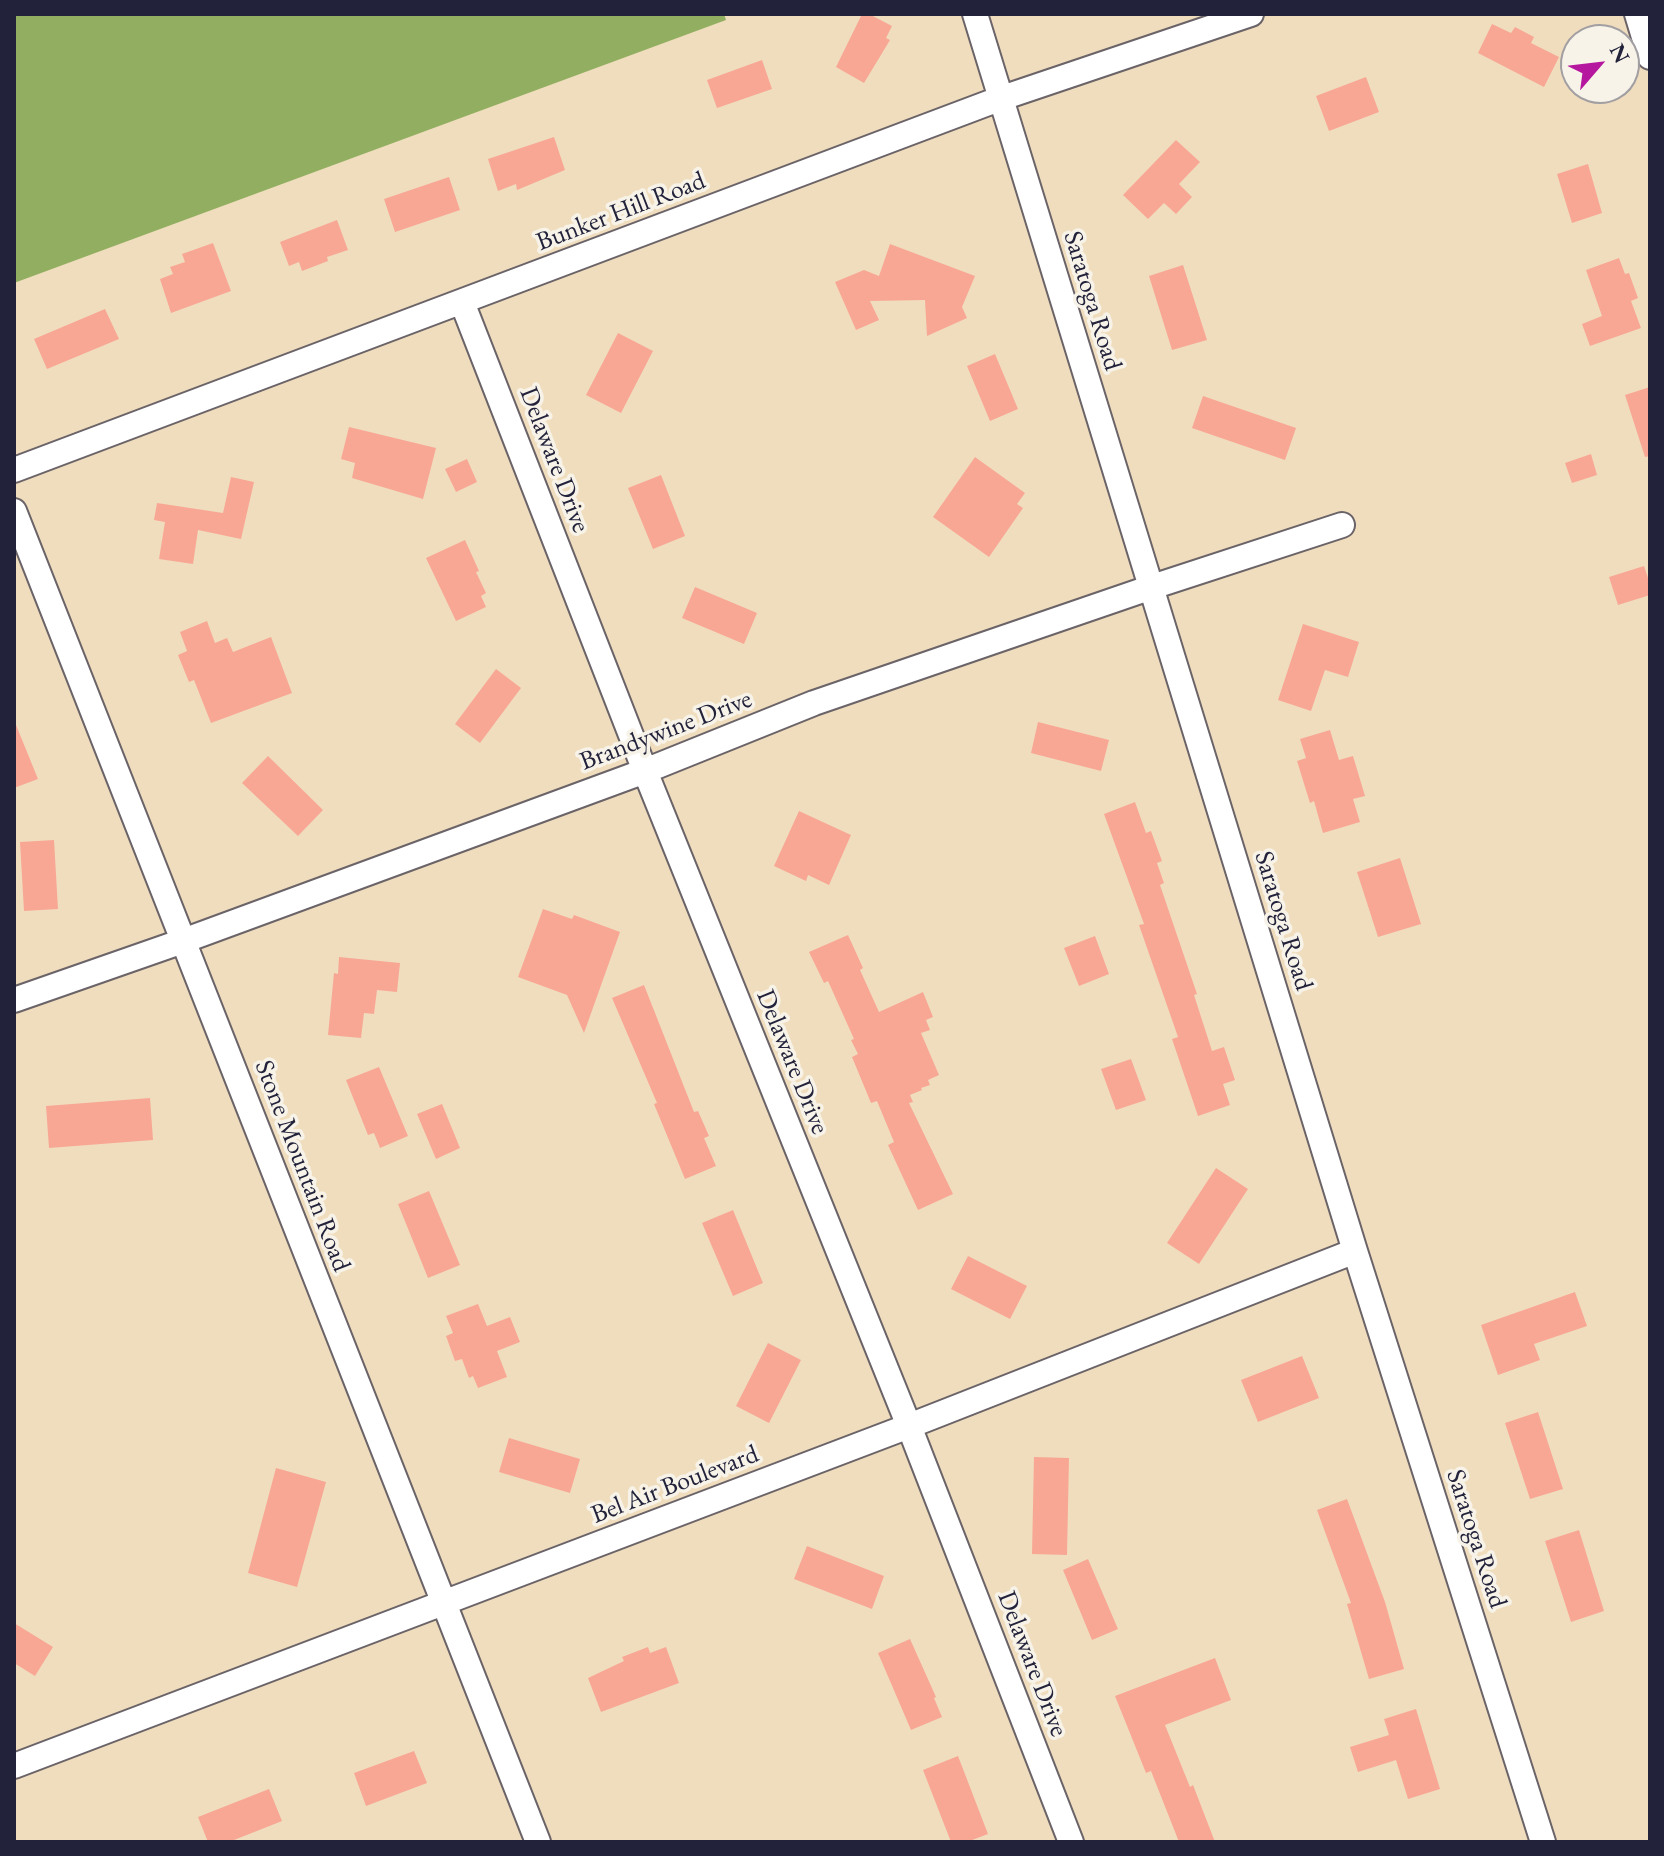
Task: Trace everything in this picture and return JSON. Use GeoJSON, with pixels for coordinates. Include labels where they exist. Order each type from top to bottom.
{"type":"FeatureCollection","features":[{"type":"Feature","properties":{"kind":"street","name":"Saratoga Road"},"geometry":{"type":"LineString","coordinates":[[975,14],[1355,1251],[1543,1842]]}},
{"type":"Feature","properties":{"kind":"street","name":"Bunker Hill Road"},"geometry":{"type":"LineString","coordinates":[[14,470],[999,99],[1251,14]]}},
{"type":"Feature","properties":{"kind":"street"},"geometry":{"type":"LineString","coordinates":[[1637,14],[1650,57]]}},
{"type":"Feature","properties":{"kind":"street","name":"Delaware Drive"},"geometry":{"type":"LineString","coordinates":[[462,302],[1071,1842]]}},
{"type":"Feature","properties":{"kind":"street","name":"Stone Mountain Road"},"geometry":{"type":"LineString","coordinates":[[14,511],[538,1842]]}},
{"type":"Feature","properties":{"kind":"street","name":"Brandywine Drive"},"geometry":{"type":"LineString","coordinates":[[14,1000],[645,771],[814,703],[1342,525]]}},
{"type":"Feature","properties":{"kind":"street","name":"Bel Air Boulevard"},"geometry":{"type":"LineString","coordinates":[[14,1766],[909,1426],[1355,1251]]}},
{"type":"Feature","properties":{"kind":"green space"},"geometry":{"type":"Polygon","coordinates":[[[14,14],[724,14],[726,20],[14,283],[14,14]]]}},
{"type":"Feature","properties":{"kind":"building"},"geometry":{"type":"Polygon","coordinates":[[[862,14],[869,14],[892,26],[886,38],[890,40],[864,83],[836,67],[862,14]]]}},
{"type":"Feature","properties":{"kind":"building"},"geometry":{"type":"Polygon","coordinates":[[[1492,24],[1511,33],[1515,27],[1534,37],[1531,43],[1559,57],[1544,87],[1478,53],[1492,24]]]}},
{"type":"Feature","properties":{"kind":"building"},"geometry":{"type":"Polygon","coordinates":[[[762,60],[772,89],[717,108],[707,80],[762,60]]]}},
{"type":"Feature","properties":{"kind":"building"},"geometry":{"type":"Polygon","coordinates":[[[1366,77],[1379,112],[1329,131],[1316,96],[1366,77]]]}},
{"type":"Feature","properties":{"kind":"building"},"geometry":{"type":"Polygon","coordinates":[[[554,137],[565,170],[517,190],[516,184],[498,191],[488,159],[554,137]]]}},
{"type":"Feature","properties":{"kind":"building"},"geometry":{"type":"Polygon","coordinates":[[[1176,140],[1200,162],[1179,184],[1192,197],[1176,214],[1164,203],[1148,219],[1123,195],[1176,140]]]}},
{"type":"Feature","properties":{"kind":"building"},"geometry":{"type":"Polygon","coordinates":[[[1588,164],[1602,213],[1572,223],[1557,174],[1588,164]]]}},
{"type":"Feature","properties":{"kind":"building"},"geometry":{"type":"Polygon","coordinates":[[[449,177],[460,210],[395,232],[384,199],[449,177]]]}},
{"type":"Feature","properties":{"kind":"building"},"geometry":{"type":"Polygon","coordinates":[[[337,220],[348,250],[302,271],[299,262],[289,266],[280,242],[337,220]]]}},
{"type":"Feature","properties":{"kind":"building"},"geometry":{"type":"Polygon","coordinates":[[[213,243],[231,291],[171,313],[160,279],[173,274],[170,267],[185,262],[182,254],[213,243]]]}},
{"type":"Feature","properties":{"kind":"building"},"geometry":{"type":"Polygon","coordinates":[[[890,244],[975,276],[962,307],[967,318],[927,336],[925,300],[870,301],[879,320],[856,330],[835,282],[864,270],[879,276],[890,244]]]}},
{"type":"Feature","properties":{"kind":"building"},"geometry":{"type":"Polygon","coordinates":[[[1619,258],[1625,274],[1629,273],[1638,298],[1631,301],[1641,328],[1590,346],[1582,324],[1602,316],[1586,270],[1619,258]]]}},
{"type":"Feature","properties":{"kind":"building"},"geometry":{"type":"Polygon","coordinates":[[[1183,265],[1207,340],[1172,350],[1149,276],[1183,265]]]}},
{"type":"Feature","properties":{"kind":"building"},"geometry":{"type":"Polygon","coordinates":[[[105,309],[119,339],[47,369],[34,339],[105,309]]]}},
{"type":"Feature","properties":{"kind":"building"},"geometry":{"type":"Polygon","coordinates":[[[618,333],[653,351],[621,413],[586,395],[618,333]]]}},
{"type":"Feature","properties":{"kind":"building"},"geometry":{"type":"Polygon","coordinates":[[[995,354],[1018,409],[990,421],[967,366],[995,354]]]}},
{"type":"Feature","properties":{"kind":"building"},"geometry":{"type":"Polygon","coordinates":[[[1650,387],[1650,456],[1645,457],[1625,395],[1650,387]]]}},
{"type":"Feature","properties":{"kind":"building"},"geometry":{"type":"Polygon","coordinates":[[[1203,396],[1296,428],[1285,460],[1192,428],[1203,396]]]}},
{"type":"Feature","properties":{"kind":"building"},"geometry":{"type":"Polygon","coordinates":[[[349,427],[436,448],[423,499],[352,478],[355,463],[341,459],[349,427]]]}},
{"type":"Feature","properties":{"kind":"building"},"geometry":{"type":"Polygon","coordinates":[[[1591,454],[1597,475],[1572,483],[1565,463],[1591,454]]]}},
{"type":"Feature","properties":{"kind":"building"},"geometry":{"type":"Polygon","coordinates":[[[975,457],[1025,493],[1017,504],[1023,508],[989,557],[933,517],[975,457]]]}},
{"type":"Feature","properties":{"kind":"building"},"geometry":{"type":"Polygon","coordinates":[[[467,459],[477,482],[456,492],[445,469],[467,459]]]}},
{"type":"Feature","properties":{"kind":"building"},"geometry":{"type":"Polygon","coordinates":[[[661,475],[685,536],[653,549],[628,488],[661,475]]]}},
{"type":"Feature","properties":{"kind":"building"},"geometry":{"type":"Polygon","coordinates":[[[231,477],[254,482],[241,539],[198,530],[193,564],[159,559],[165,522],[154,520],[157,503],[223,513],[231,477]]]}},
{"type":"Feature","properties":{"kind":"building"},"geometry":{"type":"Polygon","coordinates":[[[465,540],[486,593],[481,596],[486,607],[456,621],[426,558],[465,540]]]}},
{"type":"Feature","properties":{"kind":"building"},"geometry":{"type":"Polygon","coordinates":[[[1644,566],[1650,595],[1618,605],[1609,577],[1644,566]]]}},
{"type":"Feature","properties":{"kind":"building"},"geometry":{"type":"Polygon","coordinates":[[[695,587],[757,613],[744,644],[682,618],[695,587]]]}},
{"type":"Feature","properties":{"kind":"building"},"geometry":{"type":"Polygon","coordinates":[[[207,621],[215,643],[227,638],[233,652],[271,637],[292,693],[211,723],[194,680],[189,682],[178,655],[187,651],[180,632],[207,621]]]}},
{"type":"Feature","properties":{"kind":"building"},"geometry":{"type":"Polygon","coordinates":[[[1303,624],[1359,642],[1348,677],[1325,670],[1311,711],[1278,700],[1303,624]]]}},
{"type":"Feature","properties":{"kind":"building"},"geometry":{"type":"Polygon","coordinates":[[[496,669],[521,688],[480,743],[455,724],[496,669]]]}},
{"type":"Feature","properties":{"kind":"building"},"geometry":{"type":"Polygon","coordinates":[[[14,720],[38,779],[14,788],[14,720]]]}},
{"type":"Feature","properties":{"kind":"building"},"geometry":{"type":"Polygon","coordinates":[[[1038,722],[1109,740],[1101,771],[1031,753],[1038,722]]]}},
{"type":"Feature","properties":{"kind":"building"},"geometry":{"type":"Polygon","coordinates":[[[1330,730],[1339,760],[1353,756],[1365,796],[1353,799],[1360,822],[1323,833],[1314,801],[1310,803],[1297,761],[1306,758],[1300,739],[1330,730]]]}},
{"type":"Feature","properties":{"kind":"building"},"geometry":{"type":"Polygon","coordinates":[[[268,756],[323,810],[298,836],[242,783],[268,756]]]}},
{"type":"Feature","properties":{"kind":"building"},"geometry":{"type":"Polygon","coordinates":[[[1135,802],[1146,833],[1151,831],[1162,861],[1157,863],[1164,883],[1160,885],[1197,994],[1194,995],[1212,1051],[1224,1047],[1235,1080],[1223,1084],[1230,1105],[1198,1116],[1172,1039],[1178,1037],[1139,925],[1144,924],[1104,814],[1135,802]]]}},
{"type":"Feature","properties":{"kind":"building"},"geometry":{"type":"Polygon","coordinates":[[[799,811],[851,835],[829,885],[808,875],[806,881],[774,866],[799,811]]]}},
{"type":"Feature","properties":{"kind":"building"},"geometry":{"type":"Polygon","coordinates":[[[54,840],[58,909],[24,911],[20,842],[54,840]]]}},
{"type":"Feature","properties":{"kind":"building"},"geometry":{"type":"Polygon","coordinates":[[[1400,858],[1421,924],[1378,937],[1357,872],[1400,858]]]}},
{"type":"Feature","properties":{"kind":"building"},"geometry":{"type":"Polygon","coordinates":[[[543,909],[572,919],[574,915],[620,932],[584,1033],[567,995],[518,977],[543,909]]]}},
{"type":"Feature","properties":{"kind":"building"},"geometry":{"type":"Polygon","coordinates":[[[848,935],[879,1012],[923,992],[933,1017],[926,1020],[930,1030],[921,1033],[939,1075],[928,1080],[930,1085],[910,1095],[913,1102],[909,1103],[953,1194],[918,1210],[888,1145],[894,1142],[877,1101],[871,1103],[852,1057],[858,1054],[851,1040],[854,1039],[828,981],[824,983],[809,952],[848,935]]]}},
{"type":"Feature","properties":{"kind":"building"},"geometry":{"type":"Polygon","coordinates":[[[1095,936],[1109,974],[1079,986],[1064,948],[1095,936]]]}},
{"type":"Feature","properties":{"kind":"building"},"geometry":{"type":"Polygon","coordinates":[[[339,957],[400,963],[397,992],[377,990],[374,1014],[364,1013],[361,1038],[328,1035],[334,973],[338,974],[339,957]]]}},
{"type":"Feature","properties":{"kind":"building"},"geometry":{"type":"Polygon","coordinates":[[[644,985],[694,1112],[698,1111],[709,1136],[704,1138],[716,1166],[685,1179],[654,1104],[657,1103],[612,998],[644,985]]]}},
{"type":"Feature","properties":{"kind":"building"},"geometry":{"type":"Polygon","coordinates":[[[1131,1059],[1146,1100],[1116,1110],[1101,1069],[1131,1059]]]}},
{"type":"Feature","properties":{"kind":"building"},"geometry":{"type":"Polygon","coordinates":[[[379,1067],[408,1136],[380,1148],[374,1133],[368,1135],[346,1080],[379,1067]]]}},
{"type":"Feature","properties":{"kind":"building"},"geometry":{"type":"Polygon","coordinates":[[[150,1098],[153,1140],[49,1148],[46,1106],[150,1098]]]}},
{"type":"Feature","properties":{"kind":"building"},"geometry":{"type":"Polygon","coordinates":[[[442,1104],[460,1148],[436,1159],[417,1114],[442,1104]]]}},
{"type":"Feature","properties":{"kind":"building"},"geometry":{"type":"Polygon","coordinates":[[[1216,1168],[1248,1189],[1199,1264],[1167,1243],[1216,1168]]]}},
{"type":"Feature","properties":{"kind":"building"},"geometry":{"type":"Polygon","coordinates":[[[429,1191],[460,1265],[428,1278],[398,1204],[429,1191]]]}},
{"type":"Feature","properties":{"kind":"building"},"geometry":{"type":"Polygon","coordinates":[[[733,1210],[763,1283],[733,1296],[702,1223],[733,1210]]]}},
{"type":"Feature","properties":{"kind":"building"},"geometry":{"type":"Polygon","coordinates":[[[968,1256],[1027,1286],[1010,1319],[951,1289],[968,1256]]]}},
{"type":"Feature","properties":{"kind":"building"},"geometry":{"type":"Polygon","coordinates":[[[1575,1292],[1587,1326],[1534,1344],[1540,1360],[1498,1375],[1481,1325],[1575,1292]]]}},
{"type":"Feature","properties":{"kind":"building"},"geometry":{"type":"Polygon","coordinates":[[[478,1304],[487,1326],[510,1317],[520,1342],[497,1351],[507,1377],[478,1388],[473,1376],[469,1378],[462,1359],[455,1361],[446,1336],[453,1333],[446,1316],[478,1304]]]}},
{"type":"Feature","properties":{"kind":"building"},"geometry":{"type":"Polygon","coordinates":[[[768,1343],[801,1360],[769,1423],[736,1406],[768,1343]]]}},
{"type":"Feature","properties":{"kind":"building"},"geometry":{"type":"Polygon","coordinates":[[[1302,1356],[1319,1398],[1258,1422],[1241,1380],[1302,1356]]]}},
{"type":"Feature","properties":{"kind":"building"},"geometry":{"type":"Polygon","coordinates":[[[1538,1412],[1563,1489],[1530,1499],[1505,1423],[1538,1412]]]}},
{"type":"Feature","properties":{"kind":"building"},"geometry":{"type":"Polygon","coordinates":[[[509,1438],[580,1459],[570,1493],[499,1472],[509,1438]]]}},
{"type":"Feature","properties":{"kind":"building"},"geometry":{"type":"Polygon","coordinates":[[[1034,1457],[1069,1458],[1067,1555],[1032,1554],[1034,1457]]]}},
{"type":"Feature","properties":{"kind":"building"},"geometry":{"type":"Polygon","coordinates":[[[276,1468],[326,1482],[297,1587],[248,1573],[276,1468]]]}},
{"type":"Feature","properties":{"kind":"building"},"geometry":{"type":"Polygon","coordinates":[[[1347,1499],[1385,1602],[1404,1669],[1369,1679],[1347,1604],[1351,1603],[1317,1510],[1347,1499]]]}},
{"type":"Feature","properties":{"kind":"building"},"geometry":{"type":"Polygon","coordinates":[[[1579,1530],[1604,1611],[1571,1622],[1545,1541],[1579,1530]]]}},
{"type":"Feature","properties":{"kind":"building"},"geometry":{"type":"Polygon","coordinates":[[[807,1546],[884,1576],[872,1609],[794,1579],[807,1546]]]}},
{"type":"Feature","properties":{"kind":"building"},"geometry":{"type":"Polygon","coordinates":[[[1088,1559],[1118,1629],[1092,1640],[1063,1570],[1088,1559]]]}},
{"type":"Feature","properties":{"kind":"building"},"geometry":{"type":"Polygon","coordinates":[[[14,1623],[53,1647],[35,1676],[14,1663],[14,1623]]]}},
{"type":"Feature","properties":{"kind":"building"},"geometry":{"type":"Polygon","coordinates":[[[910,1639],[942,1717],[911,1730],[878,1653],[910,1639]]]}},
{"type":"Feature","properties":{"kind":"building"},"geometry":{"type":"Polygon","coordinates":[[[648,1647],[650,1653],[666,1647],[679,1683],[601,1712],[588,1678],[624,1661],[622,1657],[648,1647]]]}},
{"type":"Feature","properties":{"kind":"building"},"geometry":{"type":"Polygon","coordinates":[[[1215,1658],[1231,1700],[1165,1725],[1215,1842],[1179,1842],[1151,1771],[1146,1773],[1115,1696],[1215,1658]]]}},
{"type":"Feature","properties":{"kind":"building"},"geometry":{"type":"Polygon","coordinates":[[[1416,1709],[1440,1789],[1408,1799],[1396,1760],[1358,1772],[1350,1747],[1389,1735],[1384,1719],[1416,1709]]]}},
{"type":"Feature","properties":{"kind":"building"},"geometry":{"type":"Polygon","coordinates":[[[414,1751],[427,1783],[366,1806],[354,1773],[414,1751]]]}},
{"type":"Feature","properties":{"kind":"building"},"geometry":{"type":"Polygon","coordinates":[[[958,1756],[988,1834],[967,1842],[951,1842],[923,1770],[958,1756]]]}},
{"type":"Feature","properties":{"kind":"building"},"geometry":{"type":"Polygon","coordinates":[[[269,1789],[282,1821],[229,1842],[208,1842],[198,1817],[269,1789]]]}}]}
